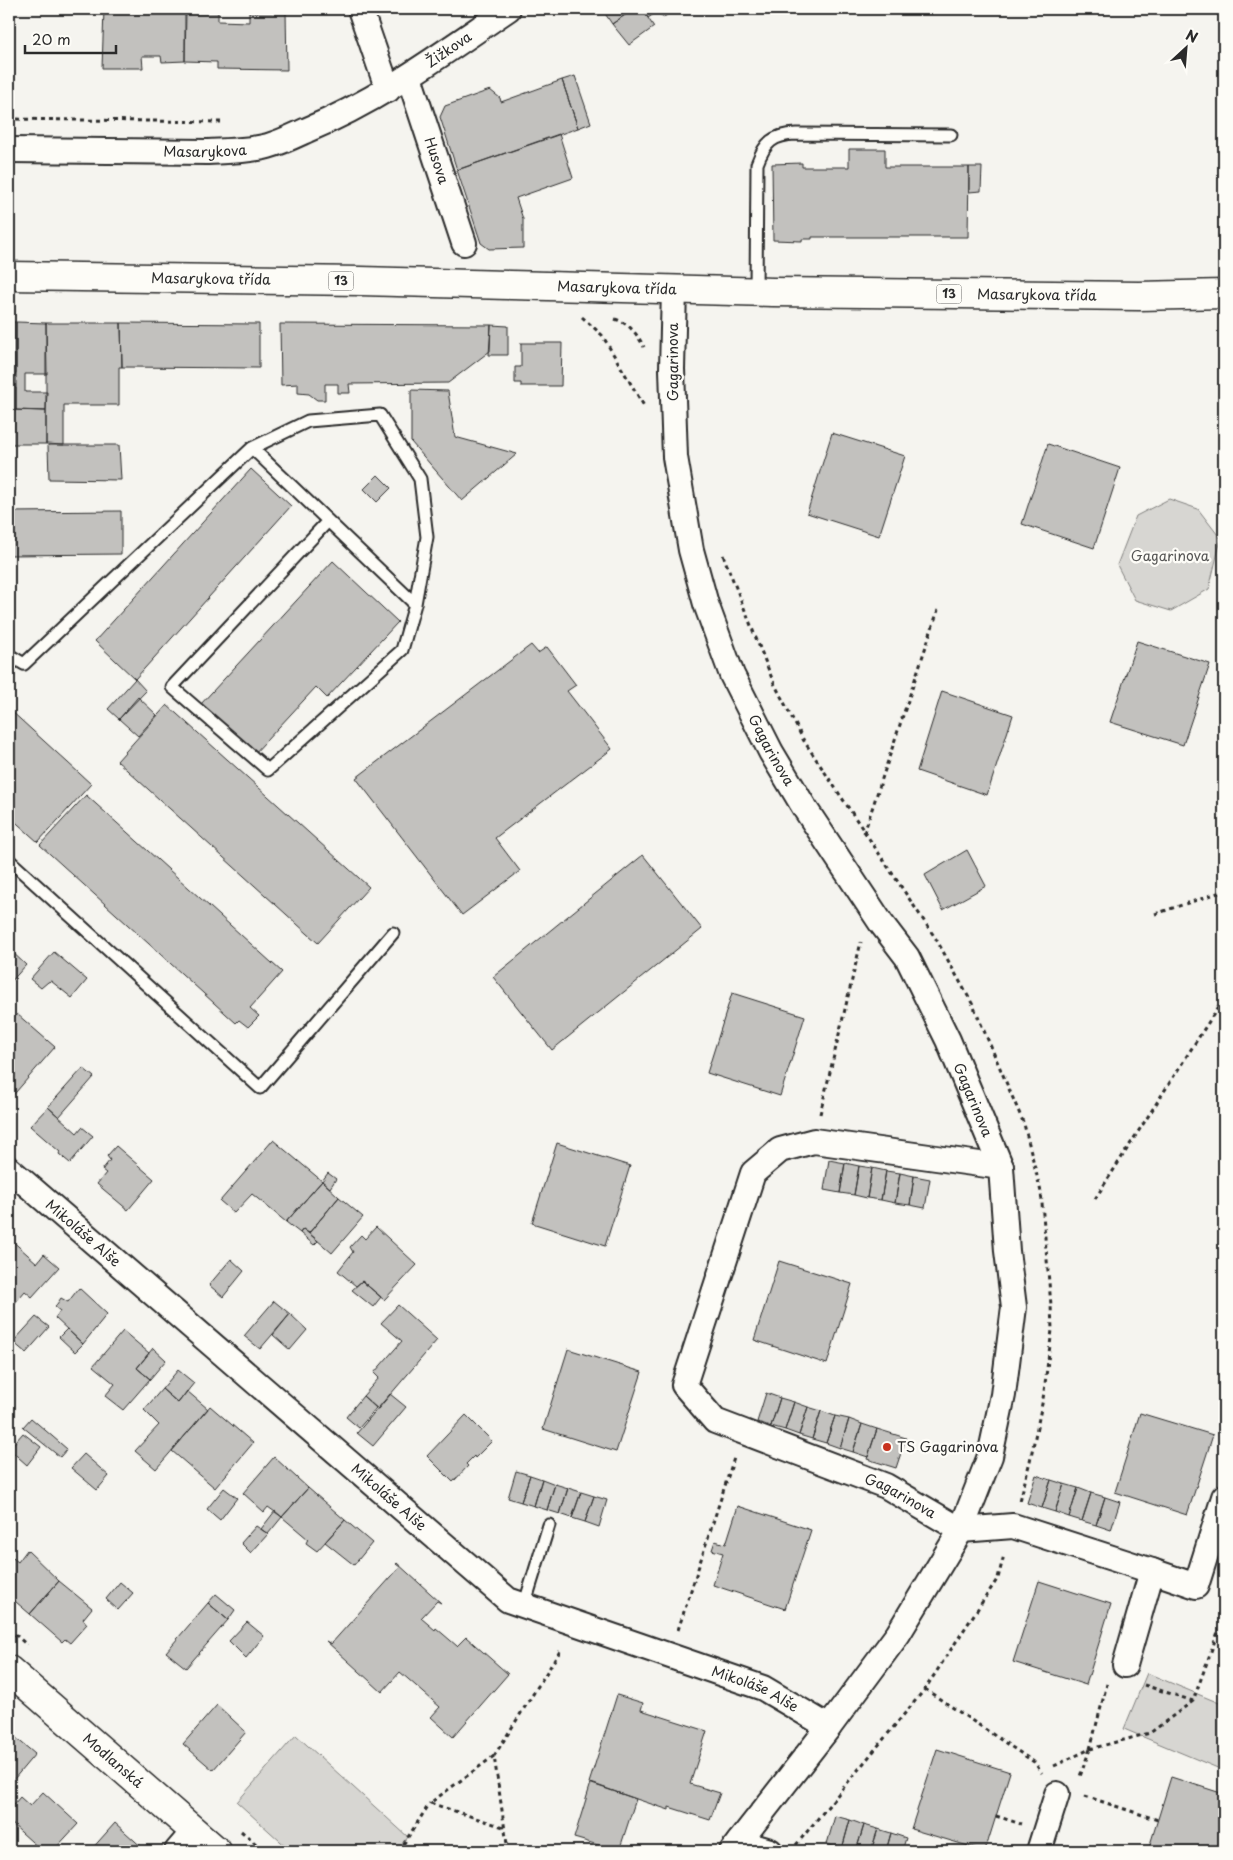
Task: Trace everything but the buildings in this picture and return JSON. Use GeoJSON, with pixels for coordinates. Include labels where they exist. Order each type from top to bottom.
{"type":"FeatureCollection","features":[{"type":"Feature","properties":{"kind":"main road","name":"Masarykova třída"},"geometry":{"type":"LineString","coordinates":[[9,276],[361,281],[756,292],[1139,296],[1224,294]]}},
{"type":"Feature","properties":{"kind":"main road","name":"Modlanská"},"geometry":{"type":"LineString","coordinates":[[9,1670],[186,1841],[217,1851]]}},
{"type":"Feature","properties":{"kind":"street"},"geometry":{"type":"LineString","coordinates":[[360,9],[388,90]]}},
{"type":"Feature","properties":{"kind":"street","name":"Žižkova"},"geometry":{"type":"LineString","coordinates":[[388,90],[508,9]]}},
{"type":"Feature","properties":{"kind":"street","name":"Husova"},"geometry":{"type":"LineString","coordinates":[[409,77],[464,243]]}},
{"type":"Feature","properties":{"kind":"street","name":"Masarykova"},"geometry":{"type":"LineString","coordinates":[[9,150],[208,152],[252,148],[273,144],[322,124],[388,90]]}},
{"type":"Feature","properties":{"kind":"street","name":"Gagarinova"},"geometry":{"type":"LineString","coordinates":[[674,289],[672,369],[675,457],[691,550],[706,604],[732,675],[771,752],[804,807],[881,923],[907,957],[948,1040],[1001,1167],[1006,1251],[1014,1307],[1003,1395],[990,1456],[961,1530],[898,1634],[829,1727],[736,1846],[770,1851]]}},
{"type":"Feature","properties":{"kind":"street","name":"Gagarinova"},"geometry":{"type":"LineString","coordinates":[[961,1530],[886,1486],[715,1421],[684,1385],[753,1173],[780,1150],[814,1141],[1001,1167]]}},
{"type":"Feature","properties":{"kind":"street","name":"Mikoláše Alše"},"geometry":{"type":"LineString","coordinates":[[9,1169],[508,1600],[764,1688],[829,1727]]}},
{"type":"Feature","properties":{"kind":"street"},"geometry":{"type":"LineString","coordinates":[[961,1530],[1013,1526],[1196,1586],[1224,1497]]}},
{"type":"Feature","properties":{"kind":"street"},"geometry":{"type":"LineString","coordinates":[[1132,1674],[1152,1572]]}},
{"type":"Feature","properties":{"kind":"street"},"geometry":{"type":"LineString","coordinates":[[1039,1851],[1059,1784]]}},
{"type":"Feature","properties":{"kind":"lane"},"geometry":{"type":"LineString","coordinates":[[756,292],[757,164],[765,146],[774,138],[784,134],[951,134]]}},
{"type":"Feature","properties":{"kind":"lane"},"geometry":{"type":"LineString","coordinates":[[9,655],[24,664],[252,448],[308,421],[380,415],[420,479],[427,537],[414,604],[402,650],[268,770],[172,687],[328,521]]}},
{"type":"Feature","properties":{"kind":"lane"},"geometry":{"type":"LineString","coordinates":[[252,448],[414,604]]}},
{"type":"Feature","properties":{"kind":"lane"},"geometry":{"type":"LineString","coordinates":[[9,860],[260,1088],[393,934]]}},
{"type":"Feature","properties":{"kind":"lane"},"geometry":{"type":"LineString","coordinates":[[524,1606],[549,1525]]}},
{"type":"Feature","properties":{"kind":"path"},"geometry":{"type":"LineString","coordinates":[[9,119],[226,122]]}},
{"type":"Feature","properties":{"kind":"path"},"geometry":{"type":"LineString","coordinates":[[588,315],[580,315],[602,336],[649,413]]}},
{"type":"Feature","properties":{"kind":"path"},"geometry":{"type":"LineString","coordinates":[[611,318],[624,322],[637,335],[645,349]]}},
{"type":"Feature","properties":{"kind":"path"},"geometry":{"type":"LineString","coordinates":[[721,548],[773,681],[804,741],[936,939],[973,1005],[1024,1124],[1041,1192],[1051,1305],[1052,1330],[1044,1400],[1030,1461],[998,1578],[925,1689],[791,1851]]}},
{"type":"Feature","properties":{"kind":"path"},"geometry":{"type":"LineString","coordinates":[[864,833],[938,610]]}},
{"type":"Feature","properties":{"kind":"path"},"geometry":{"type":"LineString","coordinates":[[1156,914],[1224,891]]}},
{"type":"Feature","properties":{"kind":"path"},"geometry":{"type":"LineString","coordinates":[[814,1141],[861,941],[881,923]]}},
{"type":"Feature","properties":{"kind":"path"},"geometry":{"type":"LineString","coordinates":[[1095,1199],[1224,998]]}},
{"type":"Feature","properties":{"kind":"path"},"geometry":{"type":"LineString","coordinates":[[669,1656],[743,1431]]}},
{"type":"Feature","properties":{"kind":"path"},"geometry":{"type":"LineString","coordinates":[[399,1851],[430,1803],[494,1756],[577,1624]]}},
{"type":"Feature","properties":{"kind":"path"},"geometry":{"type":"LineString","coordinates":[[1040,1771],[1090,1749],[1150,1733],[1193,1701],[1218,1632],[1224,1634]]}},
{"type":"Feature","properties":{"kind":"path"},"geometry":{"type":"LineString","coordinates":[[1132,1674],[1193,1701]]}},
{"type":"Feature","properties":{"kind":"path"},"geometry":{"type":"LineString","coordinates":[[925,1689],[1034,1762],[1040,1771],[1059,1784],[1090,1749],[1108,1684]]}},
{"type":"Feature","properties":{"kind":"path"},"geometry":{"type":"LineString","coordinates":[[494,1756],[508,1851]]}},
{"type":"Feature","properties":{"kind":"path"},"geometry":{"type":"LineString","coordinates":[[1084,1795],[1158,1820]]}},
{"type":"Feature","properties":{"kind":"path"},"geometry":{"type":"LineString","coordinates":[[430,1803],[506,1828]]}},
{"type":"Feature","properties":{"kind":"green space","name":"Gagarinova"},"geometry":{"type":"Polygon","coordinates":[[[1169,499],[1198,509],[1221,539],[1209,589],[1171,611],[1135,600],[1117,565],[1136,516],[1169,499]]]}},
{"type":"Feature","properties":{"kind":"green space"},"geometry":{"type":"Polygon","coordinates":[[[1147,1673],[1224,1705],[1224,1758],[1220,1769],[1124,1729],[1147,1673]]]}},
{"type":"Feature","properties":{"kind":"green space"},"geometry":{"type":"Polygon","coordinates":[[[296,1735],[408,1837],[398,1851],[291,1851],[237,1802],[296,1735]]]}},
{"type":"Feature","properties":{"kind":"place","name":"TS Gagarinova"},"geometry":{"type":"Point","coordinates":[887,1447]}}]}
